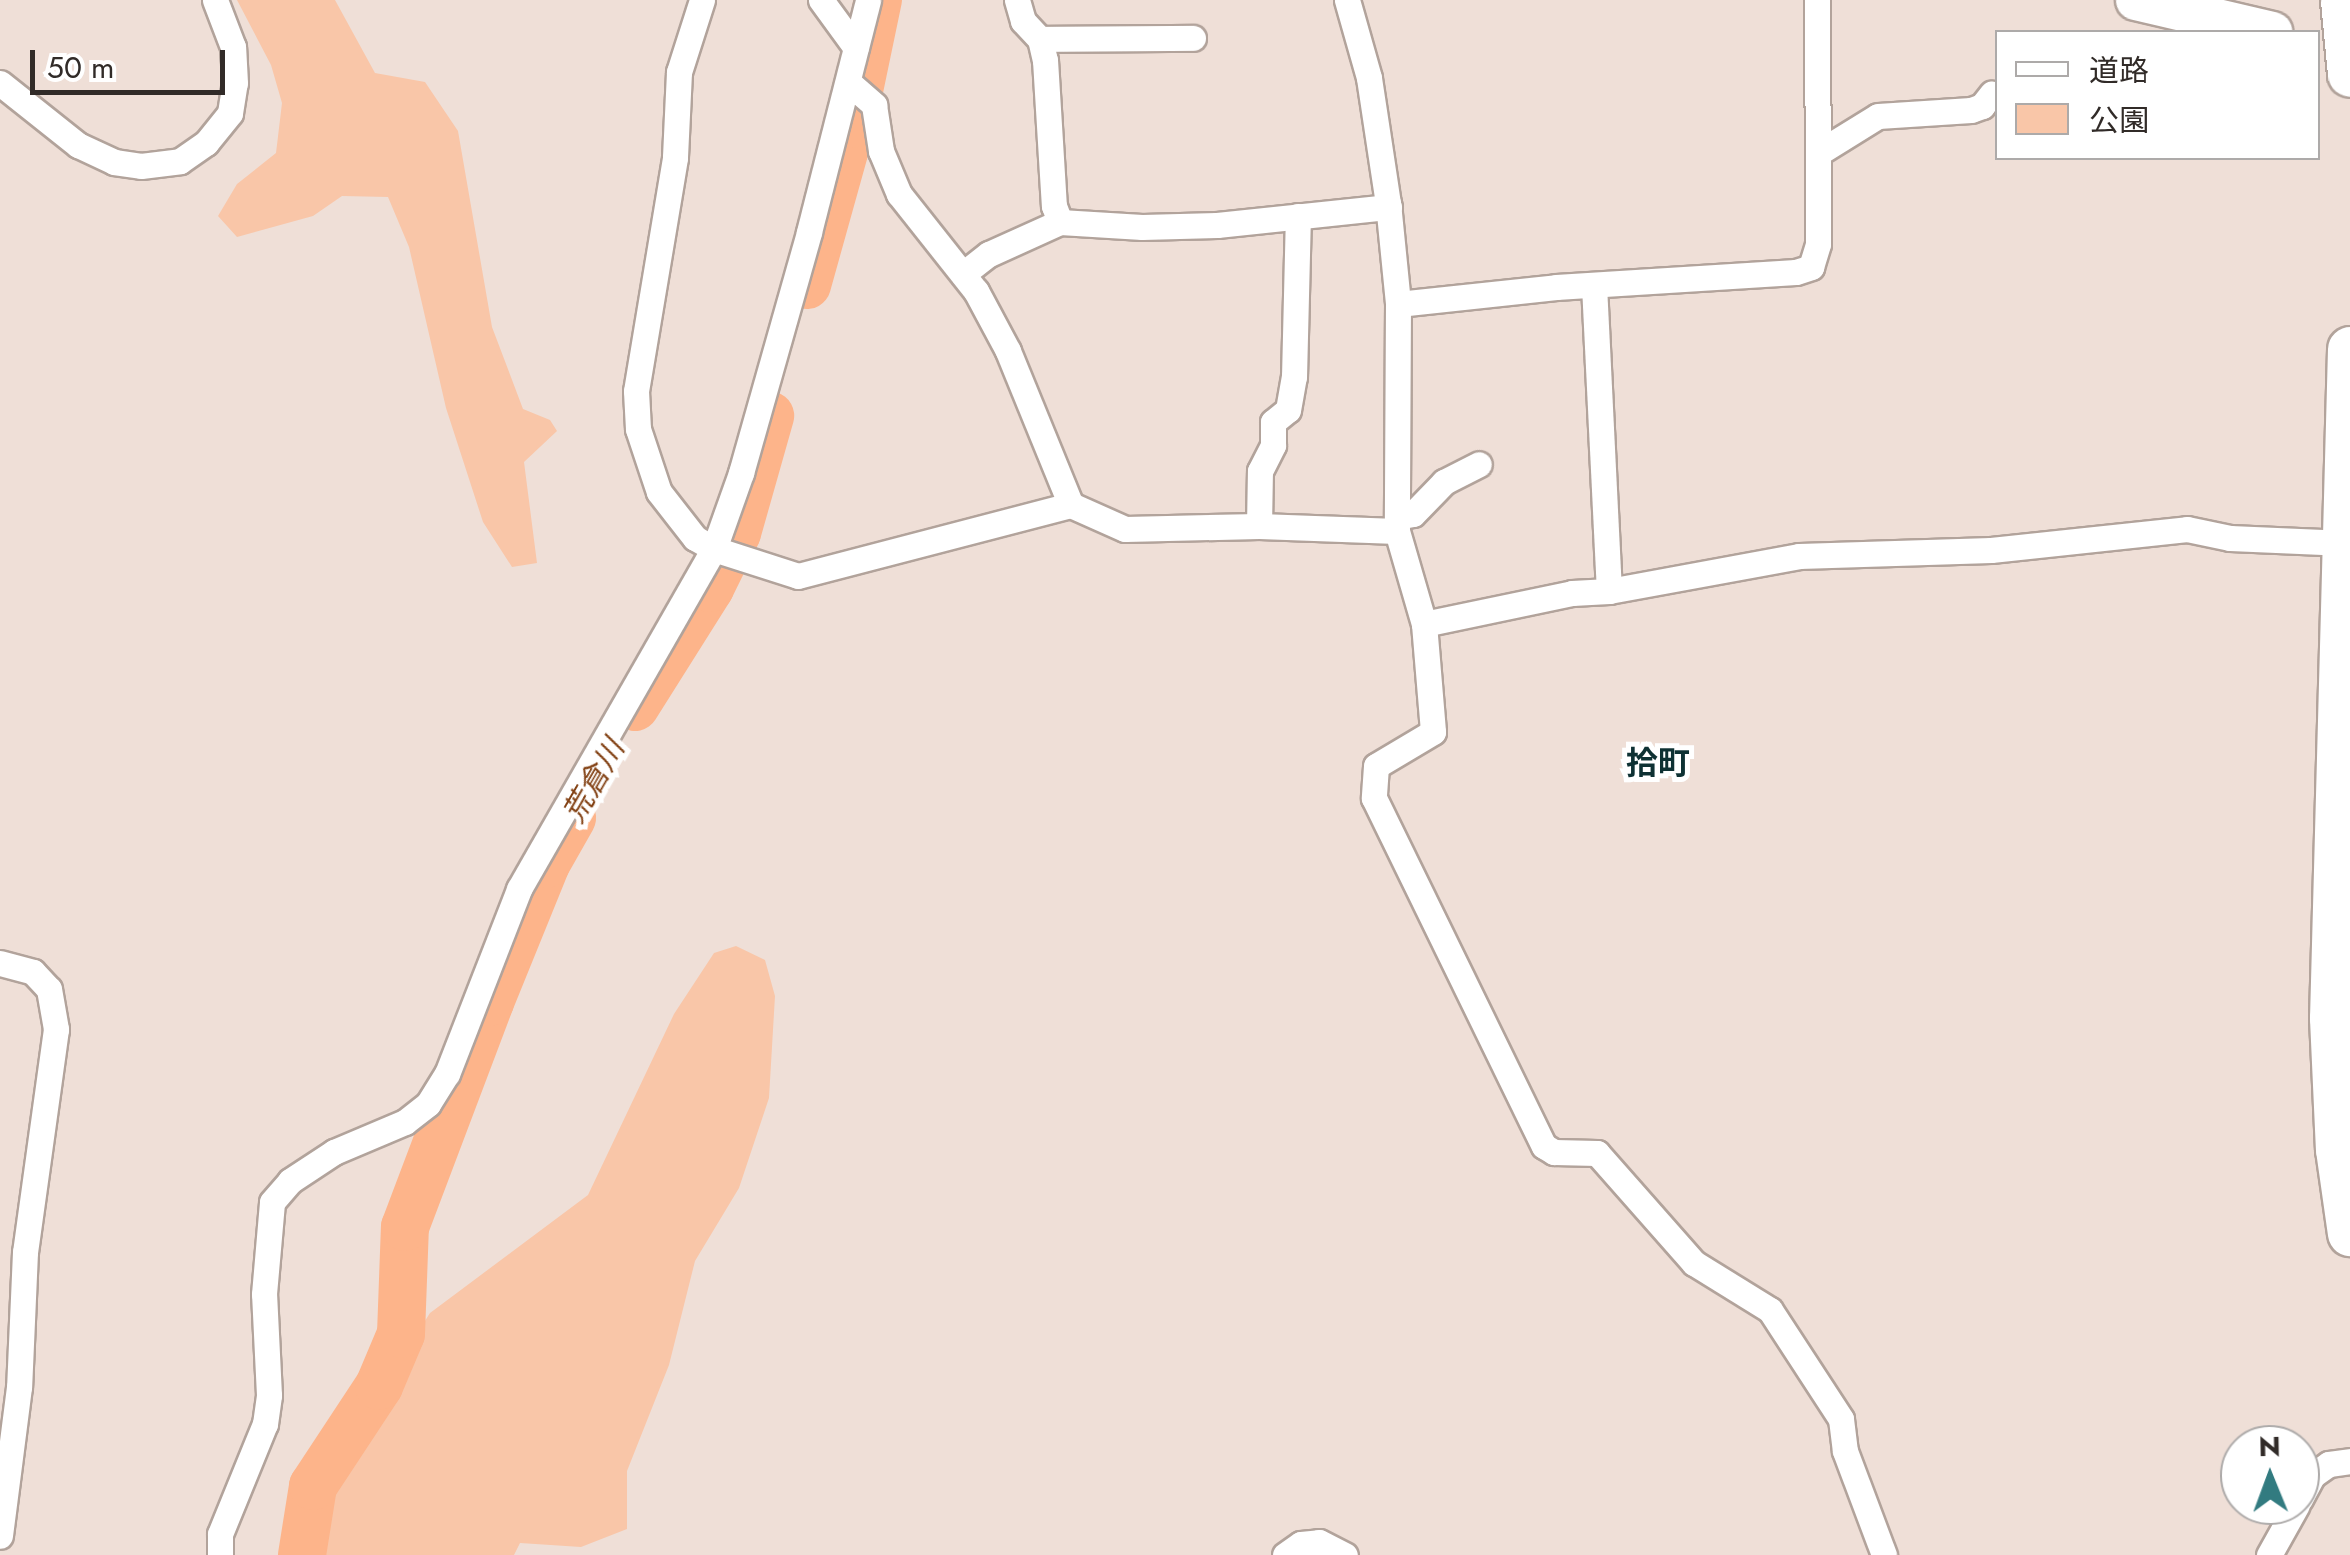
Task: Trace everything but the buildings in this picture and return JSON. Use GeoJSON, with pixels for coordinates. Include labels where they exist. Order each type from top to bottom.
{"type":"FeatureCollection","features":[{"type":"Feature","properties":{"kind":"highway"},"geometry":{"type":"LineString","coordinates":[[2341,55],[2344,0]]}},
{"type":"Feature","properties":{"kind":"highway"},"geometry":{"type":"LineString","coordinates":[[2350,349],[2332,1056],[2350,1233]]}},
{"type":"Feature","properties":{"kind":"main road"},"geometry":{"type":"LineString","coordinates":[[2136,0],[2264,30]]}},
{"type":"Feature","properties":{"kind":"street"},"geometry":{"type":"LineString","coordinates":[[0,83],[78,145],[114,162],[141,166],[180,161],[206,143],[230,113],[235,83],[233,47],[214,0]]}},
{"type":"Feature","properties":{"kind":"street"},"geometry":{"type":"LineString","coordinates":[[702,0],[679,72],[674,158],[636,390],[638,429],[659,492],[676,520],[714,549],[798,576],[1071,506],[1125,529],[1397,524],[1413,514],[1444,482],[1479,464]]}},
{"type":"Feature","properties":{"kind":"street"},"geometry":{"type":"LineString","coordinates":[[821,0],[856,48]]}},
{"type":"Feature","properties":{"kind":"street"},"geometry":{"type":"LineString","coordinates":[[220,1555],[220,1534],[265,1424],[269,1395],[264,1294],[272,1202],[290,1181],[334,1152],[405,1122],[428,1104],[446,1074],[519,888],[714,549],[741,473],[868,0]]}},
{"type":"Feature","properties":{"kind":"street"},"geometry":{"type":"LineString","coordinates":[[1018,0],[1023,21],[1040,40],[1046,60],[1054,206],[1060,222]]}},
{"type":"Feature","properties":{"kind":"street"},"geometry":{"type":"LineString","coordinates":[[1347,0],[1369,78],[1388,207],[1398,304],[1397,524],[1424,624],[1433,732],[1376,766],[1372,779],[1374,798],[1544,1146],[1554,1152],[1597,1153],[1694,1263],[1770,1310],[1842,1420],[1845,1451],[1884,1555]]}},
{"type":"Feature","properties":{"kind":"street"},"geometry":{"type":"LineString","coordinates":[[1398,304],[1594,285],[1796,272],[1811,267],[1818,244],[1817,0]]}},
{"type":"Feature","properties":{"kind":"street"},"geometry":{"type":"LineString","coordinates":[[1040,40],[1193,38]]}},
{"type":"Feature","properties":{"kind":"street"},"geometry":{"type":"LineString","coordinates":[[848,82],[874,106],[881,151],[899,194],[962,274],[1008,351],[1071,506]]}},
{"type":"Feature","properties":{"kind":"street"},"geometry":{"type":"LineString","coordinates":[[1818,154],[1878,116],[1971,110],[1982,106],[1992,93]]}},
{"type":"Feature","properties":{"kind":"street"},"geometry":{"type":"LineString","coordinates":[[962,274],[989,254],[1060,222],[1142,228],[1388,207]]}},
{"type":"Feature","properties":{"kind":"street"},"geometry":{"type":"LineString","coordinates":[[1259,526],[1260,470],[1273,445],[1274,422],[1288,410],[1294,376],[1298,216]]}},
{"type":"Feature","properties":{"kind":"street"},"geometry":{"type":"LineString","coordinates":[[1594,285],[1609,591]]}},
{"type":"Feature","properties":{"kind":"street"},"geometry":{"type":"LineString","coordinates":[[1424,624],[1572,593],[1609,591],[1798,556],[1991,550],[2187,529],[2230,538],[2348,543]]}},
{"type":"Feature","properties":{"kind":"street"},"geometry":{"type":"LineString","coordinates":[[0,962],[33,972],[48,989],[56,1030],[25,1252],[19,1387],[0,1536]]}},
{"type":"Feature","properties":{"kind":"street"},"geometry":{"type":"LineString","coordinates":[[2320,1470],[2329,1464],[2350,1461]]}},
{"type":"Feature","properties":{"kind":"street"},"geometry":{"type":"LineString","coordinates":[[2269,1555],[2285,1525]]}},
{"type":"Feature","properties":{"kind":"street"},"geometry":{"type":"LineString","coordinates":[[1285,1555],[1301,1544],[1319,1542],[1345,1555]]}},
{"type":"Feature","properties":{"kind":"street"},"geometry":{"type":"LineString","coordinates":[[0,1544],[1,1555]]}},
{"type":"Feature","properties":{"kind":"green space"},"geometry":{"type":"Polygon","coordinates":[[[237,0],[335,0],[375,73],[425,82],[458,131],[492,327],[523,409],[550,420],[557,431],[524,462],[537,563],[512,567],[483,522],[446,408],[409,247],[388,197],[342,196],[313,216],[237,237],[218,216],[237,184],[276,153],[282,103],[271,65],[237,0]]]}},
{"type":"Feature","properties":{"kind":"green space"},"geometry":{"type":"Polygon","coordinates":[[[736,946],[765,960],[775,996],[769,1098],[739,1188],[695,1261],[669,1365],[627,1471],[627,1529],[581,1547],[520,1543],[514,1555],[304,1555],[308,1533],[367,1412],[430,1313],[588,1195],[674,1014],[714,953],[736,946]]]}},
{"type":"Feature","properties":{"kind":"waterway","name":"荒倉川"},"geometry":{"type":"LineString","coordinates":[[807,285],[852,124],[878,0]]}},
{"type":"Feature","properties":{"kind":"waterway","name":"荒倉川"},"geometry":{"type":"LineString","coordinates":[[635,707],[710,588],[737,533],[770,416]]}},
{"type":"Feature","properties":{"kind":"waterway","name":"荒倉川"},"geometry":{"type":"LineString","coordinates":[[302,1555],[313,1486],[379,1386],[401,1334],[405,1227],[546,864],[572,818]]}},
{"type":"Feature","properties":{"kind":"district","name":"拾町"},"geometry":{"type":"Point","coordinates":[1658,763]}}]}
